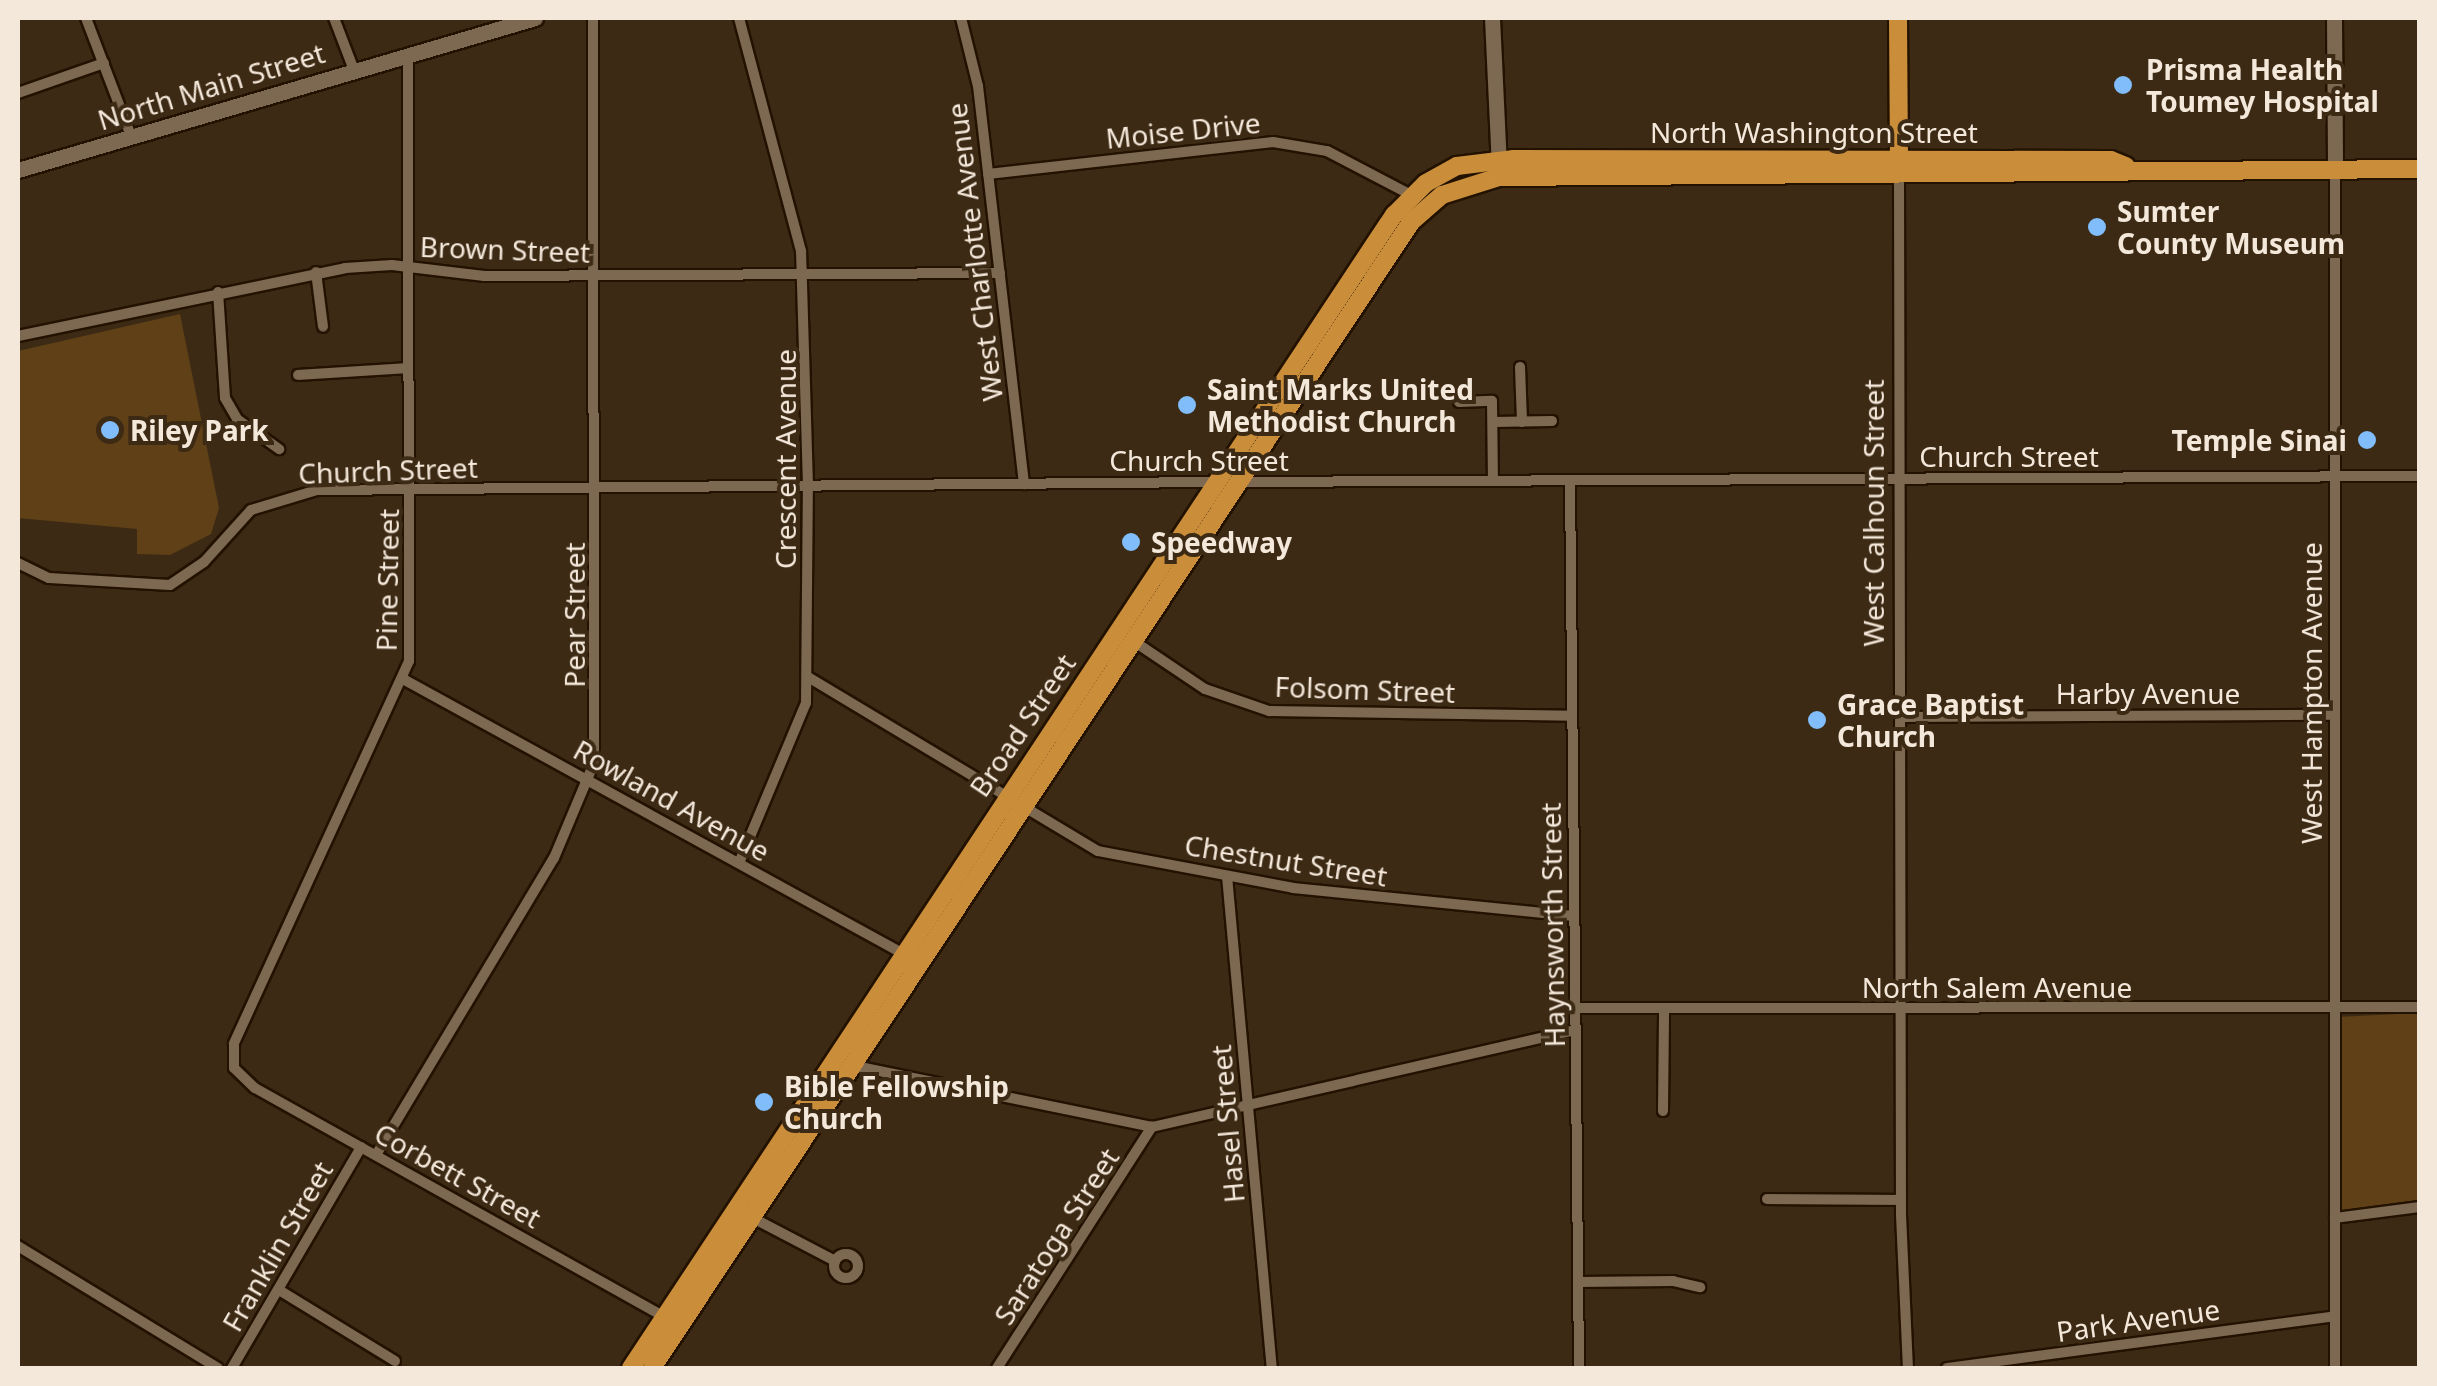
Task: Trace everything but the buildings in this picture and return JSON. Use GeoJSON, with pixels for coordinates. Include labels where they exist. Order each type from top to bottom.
{"type":"FeatureCollection","features":[{"type":"Feature","properties":{"kind":"main road","name":"North Main Street"},"geometry":{"type":"LineString","coordinates":[[18,170],[535,18]]}},
{"type":"Feature","properties":{"kind":"main road"},"geometry":{"type":"LineString","coordinates":[[1492,18],[1499,168]]}},
{"type":"Feature","properties":{"kind":"main road","name":"West Calhoun Street"},"geometry":{"type":"LineString","coordinates":[[1898,18],[1899,166]]}},
{"type":"Feature","properties":{"kind":"main road","name":"West Hampton Avenue"},"geometry":{"type":"LineString","coordinates":[[2334,18],[2335,168]]}},
{"type":"Feature","properties":{"kind":"main road","name":"North Washington Street"},"geometry":{"type":"LineString","coordinates":[[1499,168],[1899,166],[2038,174],[2128,166],[2420,169]]}},
{"type":"Feature","properties":{"kind":"main road","name":"Broad Street"},"geometry":{"type":"LineString","coordinates":[[1126,635],[1216,482],[1421,199],[1499,168]]}},
{"type":"Feature","properties":{"kind":"main road","name":"Broad Street"},"geometry":{"type":"LineString","coordinates":[[631,1368],[843,1061],[1126,635],[1238,482],[1411,222],[1421,199]]}},
{"type":"Feature","properties":{"kind":"main road","name":"Broad Street"},"geometry":{"type":"LineString","coordinates":[[652,1368],[751,1217],[843,1061]]}},
{"type":"Feature","properties":{"kind":"street"},"geometry":{"type":"LineString","coordinates":[[86,18],[130,136]]}},
{"type":"Feature","properties":{"kind":"street"},"geometry":{"type":"LineString","coordinates":[[334,18],[354,70]]}},
{"type":"Feature","properties":{"kind":"street","name":"Pear Street"},"geometry":{"type":"LineString","coordinates":[[376,1155],[540,882],[590,781],[597,714],[593,18]]}},
{"type":"Feature","properties":{"kind":"street","name":"Crescent Avenue"},"geometry":{"type":"LineString","coordinates":[[739,18],[805,274],[808,486],[808,676],[798,726],[739,863]]}},
{"type":"Feature","properties":{"kind":"street","name":"West Charlotte Avenue"},"geometry":{"type":"LineString","coordinates":[[962,18],[988,174],[1024,484]]}},
{"type":"Feature","properties":{"kind":"street","name":"Pine Street"},"geometry":{"type":"LineString","coordinates":[[234,1068],[234,1044],[403,679],[411,648],[408,54]]}},
{"type":"Feature","properties":{"kind":"street"},"geometry":{"type":"LineString","coordinates":[[18,92],[104,63]]}},
{"type":"Feature","properties":{"kind":"street","name":"Moise Drive"},"geometry":{"type":"LineString","coordinates":[[988,174],[1273,142],[1327,151],[1421,199]]}},
{"type":"Feature","properties":{"kind":"street","name":"West Calhoun Street"},"geometry":{"type":"LineString","coordinates":[[1899,166],[1901,1200],[1908,1368]]}},
{"type":"Feature","properties":{"kind":"street","name":"West Hampton Avenue"},"geometry":{"type":"LineString","coordinates":[[2335,168],[2335,1368]]}},
{"type":"Feature","properties":{"kind":"street","name":"Brown Street"},"geometry":{"type":"LineString","coordinates":[[18,336],[316,272],[408,269],[438,275],[1000,273]]}},
{"type":"Feature","properties":{"kind":"street"},"geometry":{"type":"LineString","coordinates":[[316,272],[323,327]]}},
{"type":"Feature","properties":{"kind":"street"},"geometry":{"type":"LineString","coordinates":[[218,292],[225,398],[237,419],[279,450]]}},
{"type":"Feature","properties":{"kind":"street"},"geometry":{"type":"LineString","coordinates":[[1520,367],[1522,422]]}},
{"type":"Feature","properties":{"kind":"street"},"geometry":{"type":"LineString","coordinates":[[298,376],[408,368]]}},
{"type":"Feature","properties":{"kind":"street"},"geometry":{"type":"LineString","coordinates":[[1459,402],[1492,401],[1494,481]]}},
{"type":"Feature","properties":{"kind":"street"},"geometry":{"type":"LineString","coordinates":[[1493,422],[1552,422]]}},
{"type":"Feature","properties":{"kind":"street","name":"Church Street"},"geometry":{"type":"LineString","coordinates":[[18,563],[49,578],[156,589],[186,578],[233,524],[277,498],[317,490],[2420,476]]}},
{"type":"Feature","properties":{"kind":"street","name":"Haynsworth Street"},"geometry":{"type":"LineString","coordinates":[[1570,480],[1579,1368]]}},
{"type":"Feature","properties":{"kind":"street","name":"Folsom Street"},"geometry":{"type":"LineString","coordinates":[[1126,635],[1205,689],[1269,711],[1572,716]]}},
{"type":"Feature","properties":{"kind":"street"},"geometry":{"type":"LineString","coordinates":[[808,676],[1013,804]]}},
{"type":"Feature","properties":{"kind":"street","name":"Rowland Avenue"},"geometry":{"type":"LineString","coordinates":[[403,679],[911,958]]}},
{"type":"Feature","properties":{"kind":"street","name":"Harby Avenue"},"geometry":{"type":"LineString","coordinates":[[1901,716],[2335,716]]}},
{"type":"Feature","properties":{"kind":"street","name":"Chestnut Street"},"geometry":{"type":"LineString","coordinates":[[1013,804],[1098,851],[1337,894],[1574,916]]}},
{"type":"Feature","properties":{"kind":"street","name":"Hasel Street"},"geometry":{"type":"LineString","coordinates":[[1227,876],[1272,1368]]}},
{"type":"Feature","properties":{"kind":"street","name":"North Salem Avenue"},"geometry":{"type":"LineString","coordinates":[[1575,1008],[2420,1006]]}},
{"type":"Feature","properties":{"kind":"street"},"geometry":{"type":"LineString","coordinates":[[1663,1111],[1664,1009]]}},
{"type":"Feature","properties":{"kind":"street"},"geometry":{"type":"LineString","coordinates":[[843,1061],[1152,1128],[1576,1030]]}},
{"type":"Feature","properties":{"kind":"street","name":"Corbett Street"},"geometry":{"type":"LineString","coordinates":[[234,1068],[255,1088],[665,1316]]}},
{"type":"Feature","properties":{"kind":"street","name":"Saratoga Street"},"geometry":{"type":"LineString","coordinates":[[997,1368],[1152,1128]]}},
{"type":"Feature","properties":{"kind":"street","name":"Franklin Street"},"geometry":{"type":"LineString","coordinates":[[232,1368],[361,1147]]}},
{"type":"Feature","properties":{"kind":"street"},"geometry":{"type":"LineString","coordinates":[[1767,1199],[1901,1200]]}},
{"type":"Feature","properties":{"kind":"street"},"geometry":{"type":"LineString","coordinates":[[2336,1218],[2420,1207]]}},
{"type":"Feature","properties":{"kind":"street"},"geometry":{"type":"LineString","coordinates":[[751,1217],[835,1261]]}},
{"type":"Feature","properties":{"kind":"street"},"geometry":{"type":"LineString","coordinates":[[18,1246],[218,1368]]}},
{"type":"Feature","properties":{"kind":"street"},"geometry":{"type":"LineString","coordinates":[[1578,1282],[1674,1281],[1700,1287]]}},
{"type":"Feature","properties":{"kind":"street"},"geometry":{"type":"LineString","coordinates":[[278,1290],[395,1361]]}},
{"type":"Feature","properties":{"kind":"street","name":"Park Avenue"},"geometry":{"type":"LineString","coordinates":[[1947,1368],[2336,1316]]}},
{"type":"Feature","properties":{"kind":"shaded area","name":"Riley Park"},"geometry":{"type":"Polygon","coordinates":[[[180,314],[219,508],[211,534],[170,555],[137,554],[137,529],[18,518],[18,351],[180,314]]]}},
{"type":"Feature","properties":{"kind":"shaded area"},"geometry":{"type":"Polygon","coordinates":[[[2419,1013],[2419,1207],[2335,1218],[2336,1017],[2419,1013]]]}},
{"type":"Feature","properties":{"kind":"place","name":"Prisma Health Toumey Hospital"},"geometry":{"type":"Point","coordinates":[2123,85]}},
{"type":"Feature","properties":{"kind":"place","name":"Sumter County Museum"},"geometry":{"type":"Point","coordinates":[2097,227]}},
{"type":"Feature","properties":{"kind":"place","name":"Saint Marks United Methodist Church"},"geometry":{"type":"Point","coordinates":[1187,405]}},
{"type":"Feature","properties":{"kind":"place","name":"Riley Park"},"geometry":{"type":"Point","coordinates":[110,430]}},
{"type":"Feature","properties":{"kind":"place","name":"Temple Sinai"},"geometry":{"type":"Point","coordinates":[2367,440]}},
{"type":"Feature","properties":{"kind":"place","name":"Speedway"},"geometry":{"type":"Point","coordinates":[1131,542]}},
{"type":"Feature","properties":{"kind":"place","name":"Grace Baptist Church"},"geometry":{"type":"Point","coordinates":[1817,720]}},
{"type":"Feature","properties":{"kind":"place","name":"Bible Fellowship Church"},"geometry":{"type":"Point","coordinates":[764,1102]}}]}
